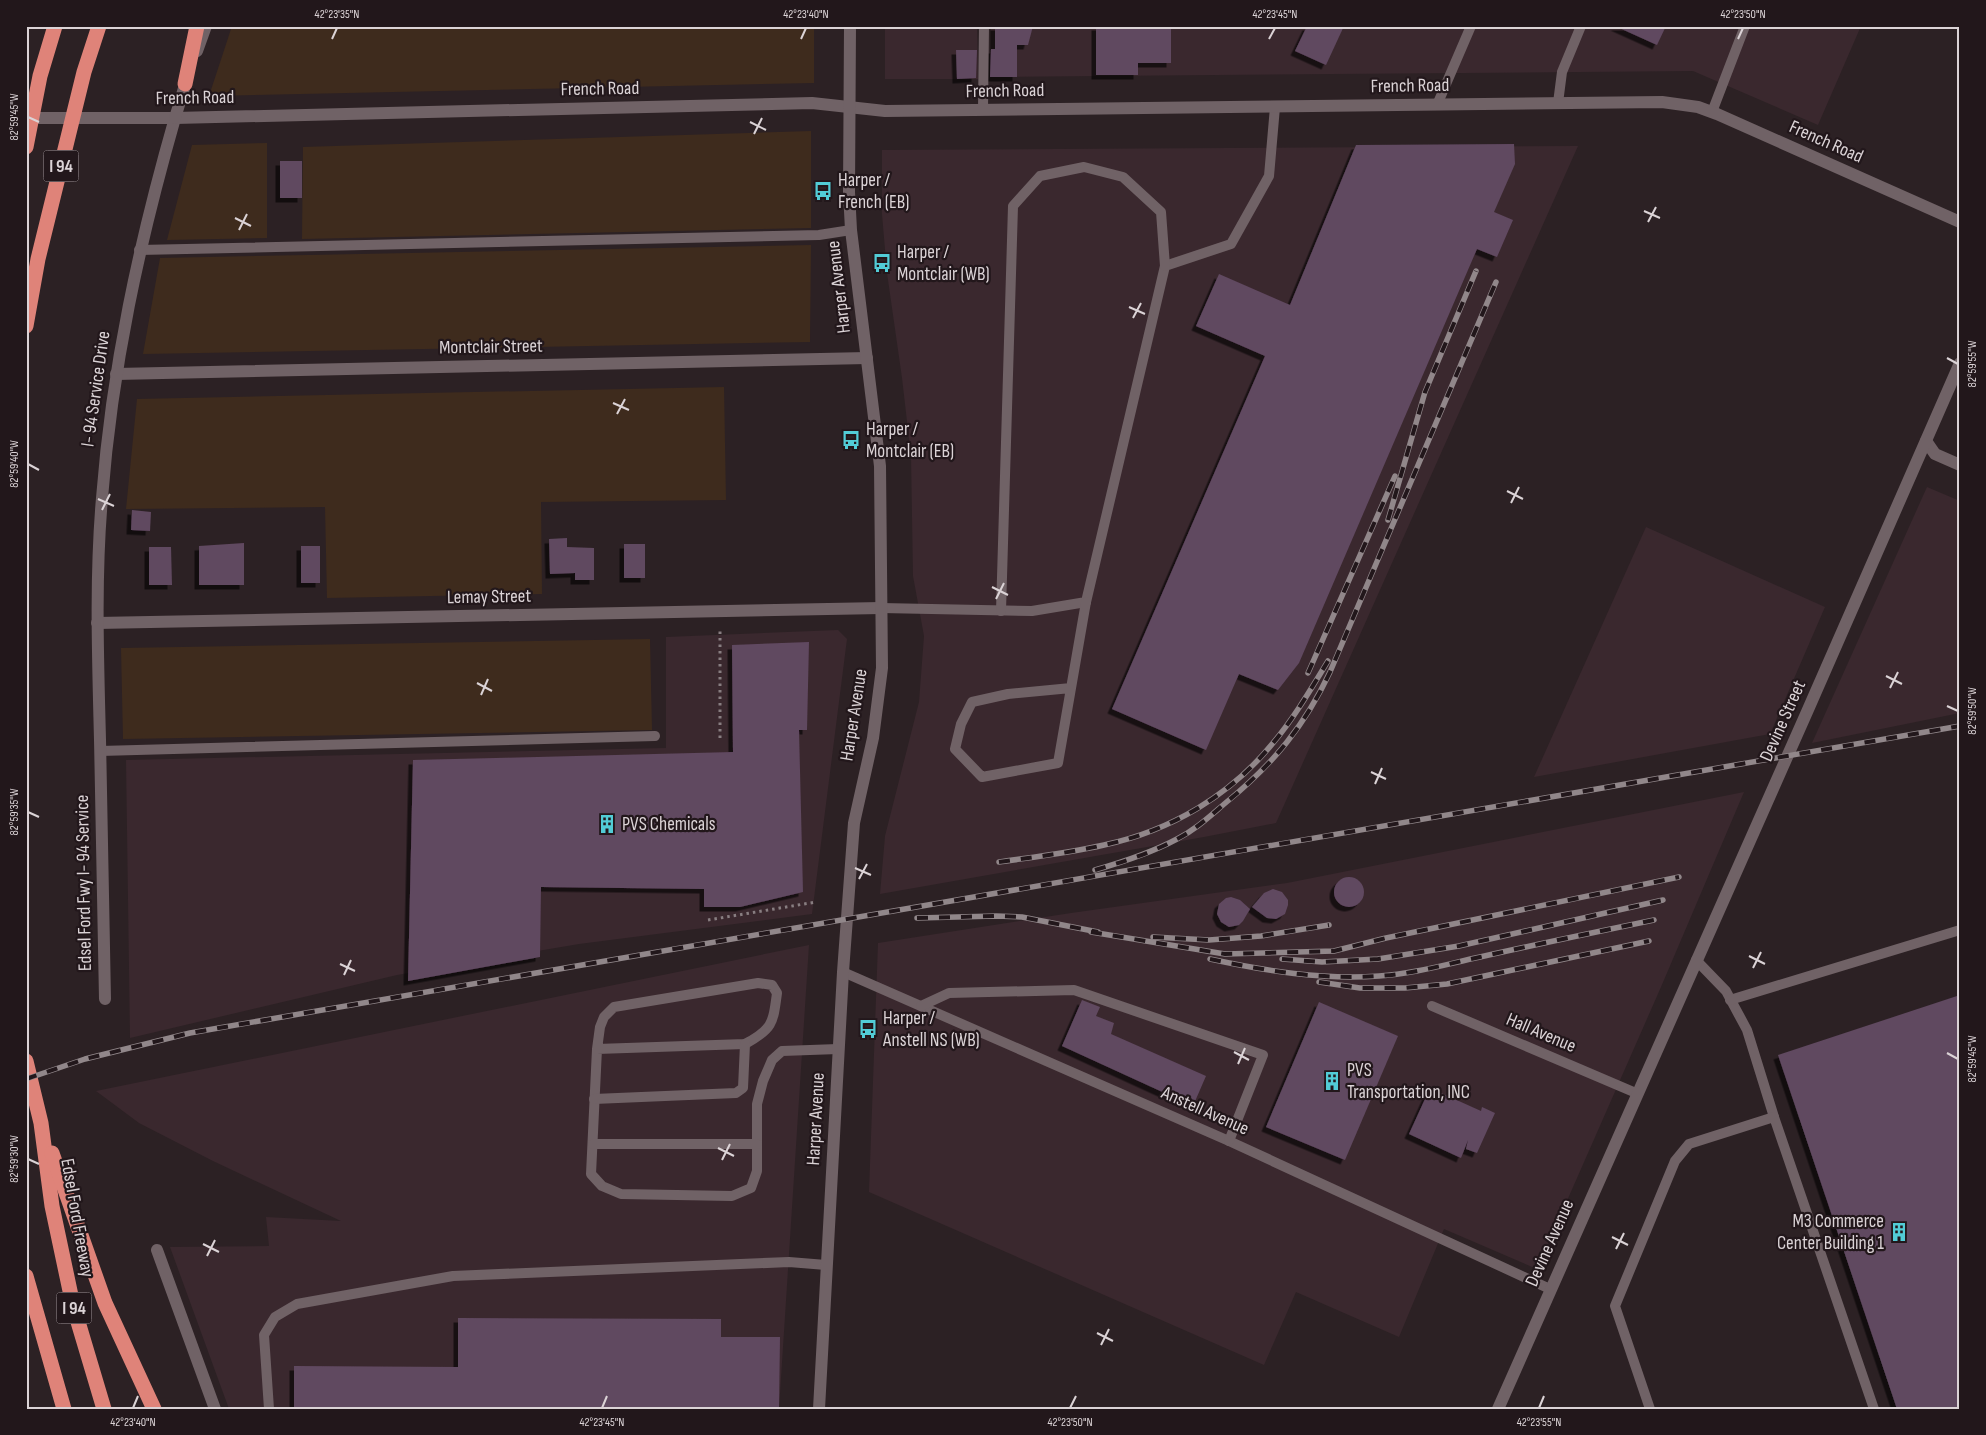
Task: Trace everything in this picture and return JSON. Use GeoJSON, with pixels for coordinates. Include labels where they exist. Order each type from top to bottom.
{"type":"FeatureCollection","features":[{"type":"Feature","properties":{"kind":"highway","name":"I 94"},"geometry":{"type":"LineString","coordinates":[[26,147],[40,76],[55,26]]}},
{"type":"Feature","properties":{"kind":"highway","name":"I 94"},"geometry":{"type":"LineString","coordinates":[[26,326],[38,259],[84,72],[99,26]]}},
{"type":"Feature","properties":{"kind":"highway"},"geometry":{"type":"LineString","coordinates":[[185,84],[197,26]]}},
{"type":"Feature","properties":{"kind":"highway","name":"Edsel Ford Freeway"},"geometry":{"type":"LineString","coordinates":[[26,1061],[41,1124],[52,1206],[73,1305],[104,1409]]}},
{"type":"Feature","properties":{"kind":"highway"},"geometry":{"type":"LineString","coordinates":[[41,1124],[105,1303],[154,1409]]}},
{"type":"Feature","properties":{"kind":"highway","name":"I 94"},"geometry":{"type":"LineString","coordinates":[[26,1276],[64,1409]]}},
{"type":"Feature","properties":{"kind":"street","name":"I- 94 Service Drive"},"geometry":{"type":"LineString","coordinates":[[100,767],[97,623],[102,500],[116,374],[139,250],[174,118],[206,26]]}},
{"type":"Feature","properties":{"kind":"street","name":"Harper Avenue"},"geometry":{"type":"LineString","coordinates":[[818,1409],[838,1049],[854,823],[873,738],[882,668],[880,466],[851,230],[850,26]]}},
{"type":"Feature","properties":{"kind":"street","name":"French Road"},"geometry":{"type":"LineString","coordinates":[[26,118],[174,118],[812,103],[885,111],[1662,102],[1698,107],[1712,112],[1960,222]]}},
{"type":"Feature","properties":{"kind":"street","name":"Montclair Street"},"geometry":{"type":"LineString","coordinates":[[116,374],[867,358]]}},
{"type":"Feature","properties":{"kind":"street","name":"Devine Street"},"geometry":{"type":"LineString","coordinates":[[1636,1093],[1960,363]]}},
{"type":"Feature","properties":{"kind":"street"},"geometry":{"type":"LineString","coordinates":[[1926,440],[1935,454],[1960,465]]}},
{"type":"Feature","properties":{"kind":"street","name":"Lemay Street"},"geometry":{"type":"LineString","coordinates":[[97,623],[881,608]]}},
{"type":"Feature","properties":{"kind":"street","name":"Edsel Ford Fwy I- 94 Service"},"geometry":{"type":"LineString","coordinates":[[100,767],[104,998]]}},
{"type":"Feature","properties":{"kind":"street","name":"Devine Avenue"},"geometry":{"type":"LineString","coordinates":[[1498,1409],[1636,1093]]}},
{"type":"Feature","properties":{"kind":"street"},"geometry":{"type":"LineString","coordinates":[[158,1250],[215,1409]]}},
{"type":"Feature","properties":{"kind":"lane"},"geometry":{"type":"LineString","coordinates":[[983,110],[984,26]]}},
{"type":"Feature","properties":{"kind":"lane"},"geometry":{"type":"LineString","coordinates":[[1437,105],[1471,26]]}},
{"type":"Feature","properties":{"kind":"lane"},"geometry":{"type":"LineString","coordinates":[[1558,103],[1562,72],[1581,26]]}},
{"type":"Feature","properties":{"kind":"lane"},"geometry":{"type":"LineString","coordinates":[[1712,112],[1745,26]]}},
{"type":"Feature","properties":{"kind":"lane"},"geometry":{"type":"LineString","coordinates":[[1165,266],[1231,244],[1269,176],[1275,107]]}},
{"type":"Feature","properties":{"kind":"lane"},"geometry":{"type":"LineString","coordinates":[[1001,611],[1012,206],[1040,176],[1084,167],[1123,177],[1161,212],[1165,266],[1086,602],[1058,763],[982,777],[955,749],[961,724],[972,702],[1008,694],[1071,688]]}},
{"type":"Feature","properties":{"kind":"lane"},"geometry":{"type":"LineString","coordinates":[[139,250],[819,235],[851,230]]}},
{"type":"Feature","properties":{"kind":"lane"},"geometry":{"type":"LineString","coordinates":[[881,608],[1032,612],[1086,602]]}},
{"type":"Feature","properties":{"kind":"lane"},"geometry":{"type":"LineString","coordinates":[[100,751],[655,736]]}},
{"type":"Feature","properties":{"kind":"lane"},"geometry":{"type":"LineString","coordinates":[[1730,1000],[1960,930]]}},
{"type":"Feature","properties":{"kind":"lane"},"geometry":{"type":"LineString","coordinates":[[1696,960],[1726,991],[1747,1030],[1774,1117],[1874,1409]]}},
{"type":"Feature","properties":{"kind":"lane","name":"Anstell Avenue"},"geometry":{"type":"LineString","coordinates":[[843,972],[1229,1141],[1550,1289]]}},
{"type":"Feature","properties":{"kind":"lane"},"geometry":{"type":"LineString","coordinates":[[597,1049],[745,1044],[762,1035],[773,1021],[777,993],[772,984],[758,983],[614,1007],[604,1017],[600,1027],[597,1049],[591,1174],[602,1186],[621,1194],[732,1196],[751,1188],[757,1171],[757,1104],[763,1081],[772,1060],[782,1052],[838,1049]]}},
{"type":"Feature","properties":{"kind":"lane"},"geometry":{"type":"LineString","coordinates":[[921,1006],[949,993],[1074,990],[1262,1055],[1229,1141]]}},
{"type":"Feature","properties":{"kind":"lane","name":"Hall Avenue"},"geometry":{"type":"LineString","coordinates":[[1432,1006],[1636,1093]]}},
{"type":"Feature","properties":{"kind":"lane"},"geometry":{"type":"LineString","coordinates":[[594,1099],[736,1094],[743,1088],[745,1044]]}},
{"type":"Feature","properties":{"kind":"lane"},"geometry":{"type":"LineString","coordinates":[[1650,1409],[1615,1306],[1675,1161],[1689,1144],[1774,1117]]}},
{"type":"Feature","properties":{"kind":"lane"},"geometry":{"type":"LineString","coordinates":[[593,1144],[757,1144]]}},
{"type":"Feature","properties":{"kind":"lane"},"geometry":{"type":"LineString","coordinates":[[269,1409],[264,1335],[275,1318],[296,1304],[453,1276],[789,1262],[826,1265]]}},
{"type":"Feature","properties":{"kind":"path"},"geometry":{"type":"LineString","coordinates":[[720,629],[720,738]]}},
{"type":"Feature","properties":{"kind":"path"},"geometry":{"type":"LineString","coordinates":[[708,920],[816,902]]}},
{"type":"Feature","properties":{"kind":"shaded area"},"geometry":{"type":"Polygon","coordinates":[[[232,26],[814,26],[814,83],[209,96],[232,26]]]}},
{"type":"Feature","properties":{"kind":"shaded area"},"geometry":{"type":"Polygon","coordinates":[[[885,26],[977,26],[978,79],[885,79],[885,26]]]}},
{"type":"Feature","properties":{"kind":"shaded area"},"geometry":{"type":"Polygon","coordinates":[[[991,26],[1861,26],[1818,125],[1693,71],[991,77],[991,26]]]}},
{"type":"Feature","properties":{"kind":"shaded area"},"geometry":{"type":"Polygon","coordinates":[[[811,131],[811,228],[302,239],[303,147],[811,131]]]}},
{"type":"Feature","properties":{"kind":"shaded area"},"geometry":{"type":"Polygon","coordinates":[[[267,143],[267,238],[167,240],[192,145],[267,143]]]}},
{"type":"Feature","properties":{"kind":"shaded area"},"geometry":{"type":"Polygon","coordinates":[[[1578,146],[1276,823],[880,894],[885,836],[919,702],[924,636],[913,576],[911,456],[887,273],[882,214],[882,150],[1578,146]]]}},
{"type":"Feature","properties":{"kind":"shaded area"},"geometry":{"type":"Polygon","coordinates":[[[811,245],[810,342],[143,354],[160,258],[811,245]]]}},
{"type":"Feature","properties":{"kind":"shaded area"},"geometry":{"type":"Polygon","coordinates":[[[724,387],[726,500],[541,502],[542,594],[327,598],[325,507],[126,509],[137,399],[724,387]]]}},
{"type":"Feature","properties":{"kind":"shaded area"},"geometry":{"type":"Polygon","coordinates":[[[1927,487],[1960,501],[1960,713],[1812,743],[1927,487]]]}},
{"type":"Feature","properties":{"kind":"shaded area"},"geometry":{"type":"Polygon","coordinates":[[[1646,527],[1825,607],[1770,734],[1534,777],[1646,527]]]}},
{"type":"Feature","properties":{"kind":"shaded area","name":"PVS Chemicals"},"geometry":{"type":"Polygon","coordinates":[[[838,630],[847,639],[812,914],[579,944],[397,975],[130,1038],[126,760],[666,748],[666,637],[838,630]]]}},
{"type":"Feature","properties":{"kind":"shaded area"},"geometry":{"type":"Polygon","coordinates":[[[650,639],[652,730],[123,739],[121,648],[650,639]]]}},
{"type":"Feature","properties":{"kind":"shaded area"},"geometry":{"type":"Polygon","coordinates":[[[1744,792],[1537,1269],[1444,1229],[1399,1337],[1296,1292],[1264,1365],[869,1192],[878,943],[1071,913],[1287,883],[1744,792]]]}},
{"type":"Feature","properties":{"kind":"shaded area"},"geometry":{"type":"Polygon","coordinates":[[[809,945],[779,1409],[229,1409],[170,1247],[269,1246],[266,1217],[341,1221],[213,1161],[139,1123],[96,1091],[809,945]]]}},
{"type":"Feature","properties":{"kind":"building"},"geometry":{"type":"Polygon","coordinates":[[[995,26],[1033,26],[1028,45],[1017,45],[1017,77],[990,77],[991,49],[995,49],[995,26]]]}},
{"type":"Feature","properties":{"kind":"building"},"geometry":{"type":"Polygon","coordinates":[[[1096,26],[1171,26],[1171,63],[1138,63],[1138,75],[1096,75],[1096,26]]]}},
{"type":"Feature","properties":{"kind":"building"},"geometry":{"type":"Polygon","coordinates":[[[1307,26],[1344,26],[1326,65],[1295,51],[1307,26]]]}},
{"type":"Feature","properties":{"kind":"building"},"geometry":{"type":"Polygon","coordinates":[[[1615,26],[1666,26],[1657,45],[1615,26]]]}},
{"type":"Feature","properties":{"kind":"building"},"geometry":{"type":"Polygon","coordinates":[[[956,50],[977,50],[976,78],[957,79],[956,50]]]}},
{"type":"Feature","properties":{"kind":"building"},"geometry":{"type":"Polygon","coordinates":[[[1514,144],[1515,164],[1494,212],[1513,220],[1497,257],[1477,249],[1299,663],[1278,690],[1239,674],[1206,750],[1112,709],[1265,356],[1196,326],[1219,274],[1290,305],[1356,145],[1514,144]]]}},
{"type":"Feature","properties":{"kind":"building"},"geometry":{"type":"Polygon","coordinates":[[[280,161],[302,161],[302,198],[280,198],[280,161]]]}},
{"type":"Feature","properties":{"kind":"building"},"geometry":{"type":"Polygon","coordinates":[[[132,510],[151,512],[150,531],[131,530],[132,510]]]}},
{"type":"Feature","properties":{"kind":"building"},"geometry":{"type":"Polygon","coordinates":[[[567,538],[567,547],[594,548],[594,580],[575,580],[575,573],[550,574],[549,539],[567,538]]]}},
{"type":"Feature","properties":{"kind":"building"},"geometry":{"type":"Polygon","coordinates":[[[244,543],[244,585],[199,585],[199,546],[244,543]]]}},
{"type":"Feature","properties":{"kind":"building"},"geometry":{"type":"Polygon","coordinates":[[[624,544],[645,544],[645,578],[624,578],[624,544]]]}},
{"type":"Feature","properties":{"kind":"building"},"geometry":{"type":"Polygon","coordinates":[[[301,546],[320,546],[320,583],[301,583],[301,546]]]}},
{"type":"Feature","properties":{"kind":"building"},"geometry":{"type":"Polygon","coordinates":[[[149,547],[171,547],[172,585],[149,585],[149,547]]]}},
{"type":"Feature","properties":{"kind":"building","name":"PVS Chemicals"},"geometry":{"type":"Polygon","coordinates":[[[809,642],[807,730],[799,730],[803,892],[740,907],[704,907],[704,889],[541,887],[540,957],[408,981],[413,760],[733,752],[732,645],[809,642]]]}},
{"type":"Feature","properties":{"kind":"building"},"geometry":{"type":"Polygon","coordinates":[[[1349,877],[1355,878],[1363,886],[1363,898],[1355,906],[1349,907],[1343,906],[1335,898],[1334,892],[1335,886],[1343,878],[1349,877]]]}},
{"type":"Feature","properties":{"kind":"building"},"geometry":{"type":"Polygon","coordinates":[[[1273,889],[1282,892],[1288,900],[1285,914],[1276,919],[1267,918],[1252,907],[1264,893],[1273,889]]]}},
{"type":"Feature","properties":{"kind":"building"},"geometry":{"type":"Polygon","coordinates":[[[1231,897],[1240,900],[1250,909],[1239,925],[1229,927],[1221,922],[1217,914],[1219,904],[1226,898],[1231,897]]]}},
{"type":"Feature","properties":{"kind":"building","name":"M3 Commerce Center Building 1"},"geometry":{"type":"Polygon","coordinates":[[[1960,995],[1960,1409],[1897,1409],[1778,1055],[1960,995]]]}},
{"type":"Feature","properties":{"kind":"building"},"geometry":{"type":"Polygon","coordinates":[[[1082,1000],[1100,1007],[1096,1016],[1114,1023],[1111,1034],[1206,1076],[1193,1106],[1062,1046],[1082,1000]]]}},
{"type":"Feature","properties":{"kind":"building","name":"PVS Transportation, INC"},"geometry":{"type":"Polygon","coordinates":[[[1319,1002],[1398,1036],[1345,1160],[1266,1127],[1319,1002]]]}},
{"type":"Feature","properties":{"kind":"building","name":"PVS Transportation, INC"},"geometry":{"type":"Polygon","coordinates":[[[1430,1088],[1481,1111],[1482,1107],[1495,1113],[1477,1153],[1466,1149],[1468,1140],[1461,1158],[1409,1134],[1430,1088]]]}},
{"type":"Feature","properties":{"kind":"building"},"geometry":{"type":"Polygon","coordinates":[[[458,1318],[721,1319],[721,1337],[780,1337],[779,1409],[294,1409],[294,1366],[458,1367],[458,1318]]]}},
{"type":"Feature","properties":{"kind":"railway"},"geometry":{"type":"LineString","coordinates":[[1388,520],[1425,392],[1476,271]]}},
{"type":"Feature","properties":{"kind":"railway"},"geometry":{"type":"LineString","coordinates":[[1095,870],[1147,853],[1191,831],[1260,772],[1299,726],[1330,672],[1496,282]]}},
{"type":"Feature","properties":{"kind":"railway"},"geometry":{"type":"LineString","coordinates":[[1308,673],[1395,476]]}},
{"type":"Feature","properties":{"kind":"railway"},"geometry":{"type":"LineString","coordinates":[[999,862],[1052,855],[1128,839],[1152,831],[1197,809],[1238,779],[1273,743],[1309,693],[1328,661]]}},
{"type":"Feature","properties":{"kind":"railway"},"geometry":{"type":"LineString","coordinates":[[26,1079],[85,1059],[190,1033],[1960,726]]}},
{"type":"Feature","properties":{"kind":"railway"},"geometry":{"type":"LineString","coordinates":[[1091,932],[1225,954],[1334,951],[1386,938],[1679,877]]}},
{"type":"Feature","properties":{"kind":"railway"},"geometry":{"type":"LineString","coordinates":[[1282,959],[1322,962],[1378,959],[1459,946],[1663,900]]}},
{"type":"Feature","properties":{"kind":"railway"},"geometry":{"type":"LineString","coordinates":[[917,918],[1022,917],[1098,932]]}},
{"type":"Feature","properties":{"kind":"railway"},"geometry":{"type":"LineString","coordinates":[[1210,959],[1273,971],[1315,976],[1358,977],[1392,975],[1654,920]]}},
{"type":"Feature","properties":{"kind":"railway"},"geometry":{"type":"LineString","coordinates":[[1153,937],[1209,940],[1261,936],[1329,925]]}},
{"type":"Feature","properties":{"kind":"railway"},"geometry":{"type":"LineString","coordinates":[[1319,982],[1360,988],[1405,988],[1447,984],[1649,941]]}},
{"type":"Feature","properties":{"kind":"place","name":"Harper / French (EB)"},"geometry":{"type":"Point","coordinates":[823,191]}},
{"type":"Feature","properties":{"kind":"place","name":"Harper / Montclair (WB)"},"geometry":{"type":"Point","coordinates":[882,263]}},
{"type":"Feature","properties":{"kind":"place","name":"Harper / Montclair (EB)"},"geometry":{"type":"Point","coordinates":[851,440]}},
{"type":"Feature","properties":{"kind":"place","name":"PVS Chemicals"},"geometry":{"type":"Point","coordinates":[607,824]}},
{"type":"Feature","properties":{"kind":"place","name":"Harper / Anstell NS (WB)"},"geometry":{"type":"Point","coordinates":[868,1029]}},
{"type":"Feature","properties":{"kind":"place","name":"PVS Transportation, INC"},"geometry":{"type":"Point","coordinates":[1332,1081]}},
{"type":"Feature","properties":{"kind":"place","name":"M3 Commerce Center Building 1"},"geometry":{"type":"Point","coordinates":[1899,1232]}}]}
